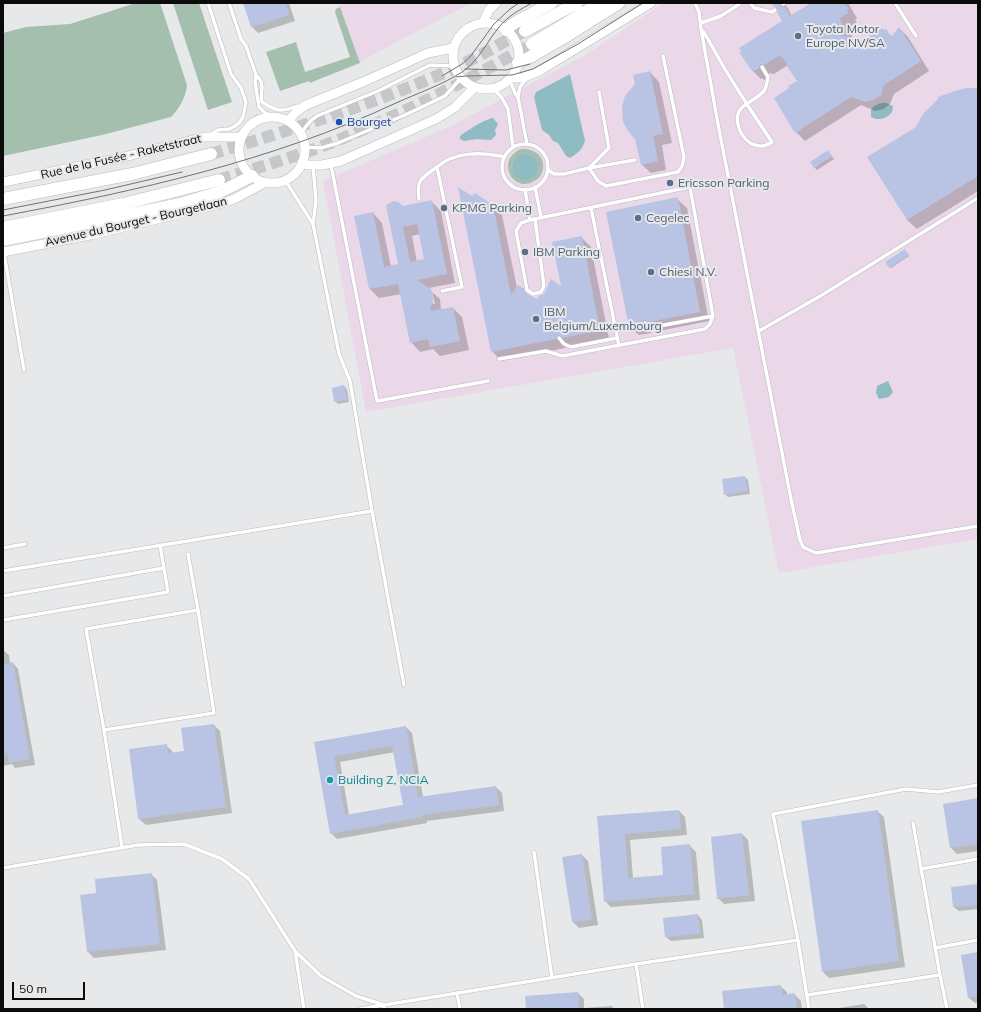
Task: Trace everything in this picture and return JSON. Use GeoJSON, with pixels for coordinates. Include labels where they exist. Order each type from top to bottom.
{"type":"FeatureCollection","features":[{"type":"Feature","properties":{"kind":"main road"},"geometry":{"type":"LineString","coordinates":[[506,30],[512,24],[552,3]]}},
{"type":"Feature","properties":{"kind":"main road"},"geometry":{"type":"LineString","coordinates":[[525,31],[577,3]]}},
{"type":"Feature","properties":{"kind":"main road"},"geometry":{"type":"LineString","coordinates":[[532,44],[600,3]]}},
{"type":"Feature","properties":{"kind":"main road"},"geometry":{"type":"LineString","coordinates":[[518,62],[568,35],[619,3]]}},
{"type":"Feature","properties":{"kind":"main road"},"geometry":{"type":"LineString","coordinates":[[3,199],[124,175],[211,154]]}},
{"type":"Feature","properties":{"kind":"main road"},"geometry":{"type":"LineString","coordinates":[[3,240],[176,204],[220,192],[252,176]]}},
{"type":"Feature","properties":{"kind":"main road"},"geometry":{"type":"LineString","coordinates":[[3,228],[123,204],[219,180]]}},
{"type":"Feature","properties":{"kind":"street"},"geometry":{"type":"LineString","coordinates":[[483,23],[489,10],[496,3]]}},
{"type":"Feature","properties":{"kind":"street"},"geometry":{"type":"LineString","coordinates":[[509,78],[522,78],[541,70],[651,3]]}},
{"type":"Feature","properties":{"kind":"street"},"geometry":{"type":"LineString","coordinates":[[483,23],[492,23],[506,30],[518,47],[518,62],[512,75],[494,88],[482,88],[475,86],[461,78],[454,66],[453,48],[463,32],[472,26],[483,23]]}},
{"type":"Feature","properties":{"kind":"street"},"geometry":{"type":"LineString","coordinates":[[288,121],[296,112],[306,105],[428,53],[453,48]]}},
{"type":"Feature","properties":{"kind":"street"},"geometry":{"type":"LineString","coordinates":[[302,162],[307,165],[313,165],[331,164],[341,161],[436,119],[454,108],[475,86]]}},
{"type":"Feature","properties":{"kind":"street"},"geometry":{"type":"LineString","coordinates":[[266,117],[274,117],[288,121],[301,135],[304,147],[302,162],[295,172],[285,180],[266,182],[258,180],[246,170],[241,163],[239,146],[241,137],[251,124],[258,120],[266,117]]}},
{"type":"Feature","properties":{"kind":"street","name":"Rue de la Fusée - Raketstraat"},"geometry":{"type":"LineString","coordinates":[[3,182],[124,157],[205,137],[241,137]]}},
{"type":"Feature","properties":{"kind":"street","name":"Avenue du Bourget - Bourgetlaan"},"geometry":{"type":"LineString","coordinates":[[3,252],[90,235],[189,212],[234,199],[266,182]]}},
{"type":"Feature","properties":{"kind":"lane"},"geometry":{"type":"LineString","coordinates":[[205,137],[218,130],[235,126],[243,117],[246,102],[241,88],[231,74],[208,3]]}},
{"type":"Feature","properties":{"kind":"lane"},"geometry":{"type":"LineString","coordinates":[[229,3],[241,39],[246,46],[256,75],[257,101],[264,112],[274,117]]}},
{"type":"Feature","properties":{"kind":"lane"},"geometry":{"type":"LineString","coordinates":[[695,3],[699,12],[718,124],[791,499],[800,540],[803,547],[816,553],[978,526]]}},
{"type":"Feature","properties":{"kind":"lane"},"geometry":{"type":"LineString","coordinates":[[701,23],[721,16],[741,3]]}},
{"type":"Feature","properties":{"kind":"lane"},"geometry":{"type":"LineString","coordinates":[[750,3],[754,8],[772,12],[775,10]]}},
{"type":"Feature","properties":{"kind":"lane"},"geometry":{"type":"LineString","coordinates":[[895,3],[916,36]]}},
{"type":"Feature","properties":{"kind":"lane"},"geometry":{"type":"LineString","coordinates":[[701,29],[727,73],[747,103],[772,142],[768,146],[751,144],[743,136],[738,122],[737,113],[740,108],[747,103],[765,90],[768,77],[762,67]]}},
{"type":"Feature","properties":{"kind":"lane"},"geometry":{"type":"LineString","coordinates":[[589,168],[598,181],[606,186],[678,172],[682,166],[684,157],[663,56]]}},
{"type":"Feature","properties":{"kind":"lane"},"geometry":{"type":"LineString","coordinates":[[301,135],[304,127],[318,116],[378,91],[425,67],[437,64],[454,66]]}},
{"type":"Feature","properties":{"kind":"lane"},"geometry":{"type":"LineString","coordinates":[[256,75],[260,79],[262,85],[261,100],[265,104],[275,110],[281,111],[306,105]]}},
{"type":"Feature","properties":{"kind":"lane"},"geometry":{"type":"LineString","coordinates":[[527,144],[518,97],[520,87],[529,76]]}},
{"type":"Feature","properties":{"kind":"lane"},"geometry":{"type":"LineString","coordinates":[[304,147],[326,147],[405,115],[445,96],[461,78]]}},
{"type":"Feature","properties":{"kind":"lane"},"geometry":{"type":"LineString","coordinates":[[509,78],[518,97]]}},
{"type":"Feature","properties":{"kind":"lane"},"geometry":{"type":"LineString","coordinates":[[494,88],[508,109],[514,147]]}},
{"type":"Feature","properties":{"kind":"lane"},"geometry":{"type":"LineString","coordinates":[[589,168],[610,148],[599,92]]}},
{"type":"Feature","properties":{"kind":"lane"},"geometry":{"type":"LineString","coordinates":[[527,144],[541,150],[548,163],[548,170],[544,179],[535,187],[525,189],[518,188],[507,181],[502,168],[505,157],[514,147],[527,144]]}},
{"type":"Feature","properties":{"kind":"lane"},"geometry":{"type":"LineString","coordinates":[[419,199],[419,182],[424,176],[448,160],[464,155],[487,154],[505,157]]}},
{"type":"Feature","properties":{"kind":"lane"},"geometry":{"type":"LineString","coordinates":[[548,170],[554,174],[564,174],[635,160]]}},
{"type":"Feature","properties":{"kind":"lane"},"geometry":{"type":"LineString","coordinates":[[331,164],[377,401],[488,381]]}},
{"type":"Feature","properties":{"kind":"lane"},"geometry":{"type":"LineString","coordinates":[[313,165],[316,201],[313,224],[339,354],[350,381],[404,685]]}},
{"type":"Feature","properties":{"kind":"lane"},"geometry":{"type":"LineString","coordinates":[[437,167],[462,287],[442,291]]}},
{"type":"Feature","properties":{"kind":"lane"},"geometry":{"type":"LineString","coordinates":[[285,180],[313,224]]}},
{"type":"Feature","properties":{"kind":"lane"},"geometry":{"type":"LineString","coordinates":[[535,187],[541,217]]}},
{"type":"Feature","properties":{"kind":"lane"},"geometry":{"type":"LineString","coordinates":[[499,360],[546,351],[562,356],[705,329],[710,324],[713,316],[690,187],[541,217],[521,223],[516,231],[527,290],[533,294],[541,292],[544,286],[535,219]]}},
{"type":"Feature","properties":{"kind":"lane"},"geometry":{"type":"LineString","coordinates":[[525,189],[530,220]]}},
{"type":"Feature","properties":{"kind":"lane"},"geometry":{"type":"LineString","coordinates":[[759,331],[828,291],[978,198]]}},
{"type":"Feature","properties":{"kind":"lane"},"geometry":{"type":"LineString","coordinates":[[591,208],[619,346]]}},
{"type":"Feature","properties":{"kind":"lane"},"geometry":{"type":"LineString","coordinates":[[3,252],[24,370]]}},
{"type":"Feature","properties":{"kind":"lane"},"geometry":{"type":"LineString","coordinates":[[645,323],[650,327],[713,316]]}},
{"type":"Feature","properties":{"kind":"lane"},"geometry":{"type":"LineString","coordinates":[[559,338],[564,344],[571,347],[617,338]]}},
{"type":"Feature","properties":{"kind":"lane"},"geometry":{"type":"LineString","coordinates":[[3,571],[372,511]]}},
{"type":"Feature","properties":{"kind":"lane"},"geometry":{"type":"LineString","coordinates":[[3,548],[25,544]]}},
{"type":"Feature","properties":{"kind":"lane"},"geometry":{"type":"LineString","coordinates":[[3,620],[168,592],[160,545]]}},
{"type":"Feature","properties":{"kind":"lane"},"geometry":{"type":"LineString","coordinates":[[104,730],[214,713],[188,554]]}},
{"type":"Feature","properties":{"kind":"lane"},"geometry":{"type":"LineString","coordinates":[[3,596],[164,568]]}},
{"type":"Feature","properties":{"kind":"lane"},"geometry":{"type":"LineString","coordinates":[[122,847],[104,730],[86,629],[198,610]]}},
{"type":"Feature","properties":{"kind":"lane"},"geometry":{"type":"LineString","coordinates":[[810,1009],[773,814],[906,789],[938,792],[978,785]]}},
{"type":"Feature","properties":{"kind":"lane"},"geometry":{"type":"LineString","coordinates":[[913,823],[947,1009]]}},
{"type":"Feature","properties":{"kind":"lane"},"geometry":{"type":"LineString","coordinates":[[3,868],[138,844],[184,844],[222,859],[249,879],[295,951],[321,976],[356,996],[384,1007]]}},
{"type":"Feature","properties":{"kind":"lane"},"geometry":{"type":"LineString","coordinates":[[534,852],[552,978]]}},
{"type":"Feature","properties":{"kind":"lane"},"geometry":{"type":"LineString","coordinates":[[921,869],[978,859]]}},
{"type":"Feature","properties":{"kind":"lane"},"geometry":{"type":"LineString","coordinates":[[360,1009],[384,1007],[457,993],[636,964],[798,940]]}},
{"type":"Feature","properties":{"kind":"lane"},"geometry":{"type":"LineString","coordinates":[[935,948],[978,940]]}},
{"type":"Feature","properties":{"kind":"lane"},"geometry":{"type":"LineString","coordinates":[[295,951],[304,1009]]}},
{"type":"Feature","properties":{"kind":"lane"},"geometry":{"type":"LineString","coordinates":[[636,964],[643,1009]]}},
{"type":"Feature","properties":{"kind":"lane"},"geometry":{"type":"LineString","coordinates":[[807,995],[940,975]]}},
{"type":"Feature","properties":{"kind":"lane"},"geometry":{"type":"LineString","coordinates":[[457,993],[460,1009]]}},
{"type":"Feature","properties":{"kind":"shaded area"},"geometry":{"type":"Polygon","coordinates":[[[338,3],[471,3],[359,62],[338,3]]]}},
{"type":"Feature","properties":{"kind":"shaded area"},"geometry":{"type":"Polygon","coordinates":[[[663,3],[978,3],[978,539],[779,573],[733,348],[366,412],[323,181],[447,128],[587,54],[663,3]]]}},
{"type":"Feature","properties":{"kind":"green space"},"geometry":{"type":"Polygon","coordinates":[[[136,3],[160,3],[187,85],[184,98],[174,114],[171,117],[102,135],[3,156],[3,33],[26,27],[70,24],[136,3]]]}},
{"type":"Feature","properties":{"kind":"green space"},"geometry":{"type":"Polygon","coordinates":[[[173,3],[199,3],[232,102],[208,110],[173,3]]]}},
{"type":"Feature","properties":{"kind":"green space"},"geometry":{"type":"Polygon","coordinates":[[[340,7],[360,63],[310,83],[309,81],[280,91],[266,52],[296,42],[305,72],[350,57],[335,12],[336,9],[340,7]]]}},
{"type":"Feature","properties":{"kind":"green space"},"geometry":{"type":"Polygon","coordinates":[[[521,149],[534,151],[537,153],[543,164],[543,171],[539,178],[526,184],[519,183],[514,179],[510,174],[508,167],[509,160],[513,154],[521,149]],[[527,154],[515,159],[512,169],[517,177],[535,158],[527,154]]]}},
{"type":"Feature","properties":{"kind":"water"},"geometry":{"type":"Polygon","coordinates":[[[570,74],[585,141],[583,147],[570,158],[566,156],[558,143],[553,141],[549,135],[542,130],[534,97],[536,92],[570,74]]]}},
{"type":"Feature","properties":{"kind":"water"},"geometry":{"type":"Polygon","coordinates":[[[881,103],[886,103],[893,106],[892,112],[883,119],[871,117],[871,110],[874,106],[881,103]]]}},
{"type":"Feature","properties":{"kind":"water"},"geometry":{"type":"Polygon","coordinates":[[[493,118],[498,124],[495,130],[496,135],[491,140],[477,139],[464,141],[460,139],[460,136],[471,128],[493,118]]]}},
{"type":"Feature","properties":{"kind":"water"},"geometry":{"type":"Polygon","coordinates":[[[525,154],[534,158],[538,167],[534,176],[525,180],[516,176],[512,167],[516,158],[525,154]]]}},
{"type":"Feature","properties":{"kind":"water"},"geometry":{"type":"Polygon","coordinates":[[[888,381],[893,392],[889,397],[879,399],[876,393],[877,386],[888,381]]]}},
{"type":"Feature","properties":{"kind":"building"},"geometry":{"type":"Polygon","coordinates":[[[243,3],[286,3],[289,15],[251,27],[243,3]]]}},
{"type":"Feature","properties":{"kind":"building"},"geometry":{"type":"Polygon","coordinates":[[[771,3],[780,3],[780,6],[785,7],[790,16],[811,3],[845,3],[849,9],[847,10],[848,13],[840,18],[843,26],[840,36],[851,37],[856,44],[882,28],[884,30],[886,29],[891,37],[899,27],[921,61],[884,85],[881,95],[874,100],[865,102],[851,97],[795,133],[774,98],[789,88],[788,86],[797,81],[788,68],[786,62],[780,55],[764,65],[760,64],[759,68],[754,71],[753,69],[751,70],[739,52],[741,51],[739,48],[782,21],[777,12],[778,9],[771,3]]]}},
{"type":"Feature","properties":{"kind":"building"},"geometry":{"type":"Polygon","coordinates":[[[650,71],[663,134],[653,136],[658,161],[641,165],[635,139],[623,122],[622,107],[625,96],[635,84],[633,75],[650,71]]]}},
{"type":"Feature","properties":{"kind":"building"},"geometry":{"type":"Polygon","coordinates":[[[966,88],[978,88],[978,176],[907,220],[867,157],[916,127],[923,114],[938,99],[938,97],[966,88]]]}},
{"type":"Feature","properties":{"kind":"building"},"geometry":{"type":"Polygon","coordinates":[[[828,150],[832,156],[814,168],[810,162],[828,150]]]}},
{"type":"Feature","properties":{"kind":"building"},"geometry":{"type":"Polygon","coordinates":[[[458,187],[472,196],[475,193],[493,205],[511,295],[518,285],[524,289],[525,293],[537,299],[539,296],[544,294],[551,279],[561,286],[552,242],[582,236],[600,330],[563,338],[558,335],[556,339],[491,352],[458,187]]]}},
{"type":"Feature","properties":{"kind":"building"},"geometry":{"type":"Polygon","coordinates":[[[678,197],[700,312],[649,322],[644,320],[642,324],[629,326],[606,212],[678,197]]]}},
{"type":"Feature","properties":{"kind":"building"},"geometry":{"type":"Polygon","coordinates":[[[432,200],[447,274],[417,280],[431,289],[433,299],[430,311],[453,307],[460,341],[430,347],[428,339],[410,343],[398,284],[369,289],[354,216],[373,212],[384,267],[398,264],[386,205],[393,201],[398,202],[403,206],[432,200]],[[417,224],[403,227],[410,262],[424,259],[417,224]]]}},
{"type":"Feature","properties":{"kind":"building"},"geometry":{"type":"Polygon","coordinates":[[[905,249],[909,255],[889,268],[885,262],[905,249]]]}},
{"type":"Feature","properties":{"kind":"building"},"geometry":{"type":"Polygon","coordinates":[[[344,385],[347,400],[334,402],[332,388],[344,385]]]}},
{"type":"Feature","properties":{"kind":"building"},"geometry":{"type":"Polygon","coordinates":[[[745,476],[748,491],[724,495],[722,479],[745,476]]]}},
{"type":"Feature","properties":{"kind":"building"},"geometry":{"type":"Polygon","coordinates":[[[13,662],[30,759],[9,763],[7,753],[3,753],[3,664],[13,662]]]}},
{"type":"Feature","properties":{"kind":"building"},"geometry":{"type":"Polygon","coordinates":[[[214,724],[226,807],[138,819],[129,749],[167,744],[168,753],[184,751],[181,728],[214,724]]]}},
{"type":"Feature","properties":{"kind":"building","name":"Building Z, NCIA"},"geometry":{"type":"Polygon","coordinates":[[[406,726],[418,797],[496,786],[499,805],[422,815],[422,817],[330,834],[314,742],[406,726]],[[392,746],[334,756],[345,815],[403,805],[392,746]]]}},
{"type":"Feature","properties":{"kind":"building"},"geometry":{"type":"Polygon","coordinates":[[[978,798],[978,844],[950,848],[943,804],[978,798]]]}},
{"type":"Feature","properties":{"kind":"building"},"geometry":{"type":"Polygon","coordinates":[[[679,810],[681,829],[625,834],[628,878],[663,875],[661,847],[690,844],[694,894],[604,902],[597,816],[679,810]]]}},
{"type":"Feature","properties":{"kind":"building"},"geometry":{"type":"Polygon","coordinates":[[[878,810],[899,961],[822,972],[801,821],[878,810]]]}},
{"type":"Feature","properties":{"kind":"building"},"geometry":{"type":"Polygon","coordinates":[[[742,833],[749,895],[717,899],[711,837],[742,833]]]}},
{"type":"Feature","properties":{"kind":"building"},"geometry":{"type":"Polygon","coordinates":[[[582,854],[592,919],[572,922],[562,857],[582,854]]]}},
{"type":"Feature","properties":{"kind":"building"},"geometry":{"type":"Polygon","coordinates":[[[152,873],[160,944],[87,952],[80,895],[96,893],[95,879],[152,873]]]}},
{"type":"Feature","properties":{"kind":"building"},"geometry":{"type":"Polygon","coordinates":[[[978,884],[978,905],[953,907],[951,887],[978,884]]]}},
{"type":"Feature","properties":{"kind":"building"},"geometry":{"type":"Polygon","coordinates":[[[698,914],[700,934],[665,937],[663,918],[698,914]]]}},
{"type":"Feature","properties":{"kind":"building"},"geometry":{"type":"Polygon","coordinates":[[[978,952],[978,996],[968,998],[961,955],[978,952]]]}},
{"type":"Feature","properties":{"kind":"building"},"geometry":{"type":"Polygon","coordinates":[[[781,985],[782,995],[795,993],[797,1009],[724,1009],[722,991],[781,985]]]}},
{"type":"Feature","properties":{"kind":"building"},"geometry":{"type":"Polygon","coordinates":[[[578,992],[579,1009],[526,1009],[525,996],[578,992]]]}},
{"type":"Feature","properties":{"kind":"tunnel"},"geometry":{"type":"LineString","coordinates":[[211,154],[304,125],[395,93],[455,68],[525,31]]}},
{"type":"Feature","properties":{"kind":"tunnel"},"geometry":{"type":"LineString","coordinates":[[219,180],[312,150],[396,115],[478,74],[532,44]]}},
{"type":"Feature","properties":{"kind":"tram line"},"geometry":{"type":"LineString","coordinates":[[442,76],[462,64],[470,57],[494,24],[519,3]]}},
{"type":"Feature","properties":{"kind":"tram line"},"geometry":{"type":"LineString","coordinates":[[3,216],[104,196],[203,172],[301,142],[349,123],[438,85],[462,72],[478,57],[503,22],[532,3]]}},
{"type":"Feature","properties":{"kind":"tram line"},"geometry":{"type":"LineString","coordinates":[[456,77],[512,75],[533,69],[578,44],[643,3]]}},
{"type":"Feature","properties":{"kind":"tram line"},"geometry":{"type":"LineString","coordinates":[[465,69],[506,70],[530,64]]}},
{"type":"Feature","properties":{"kind":"tram line"},"geometry":{"type":"LineString","coordinates":[[3,210],[105,190],[182,172]]}},
{"type":"Feature","properties":{"kind":"place","name":"Toyota Motor Europe NV/SA"},"geometry":{"type":"Point","coordinates":[798,36]}},
{"type":"Feature","properties":{"kind":"place","name":"Bourget"},"geometry":{"type":"Point","coordinates":[339,122]}},
{"type":"Feature","properties":{"kind":"place","name":"Ericsson Parking"},"geometry":{"type":"Point","coordinates":[670,183]}},
{"type":"Feature","properties":{"kind":"place","name":"KPMG Parking"},"geometry":{"type":"Point","coordinates":[444,208]}},
{"type":"Feature","properties":{"kind":"place","name":"Cegelec"},"geometry":{"type":"Point","coordinates":[638,218]}},
{"type":"Feature","properties":{"kind":"place","name":"IBM Parking"},"geometry":{"type":"Point","coordinates":[525,252]}},
{"type":"Feature","properties":{"kind":"place","name":"Chiesi N.V."},"geometry":{"type":"Point","coordinates":[651,272]}},
{"type":"Feature","properties":{"kind":"place","name":"IBM Belgium/Luxembourg"},"geometry":{"type":"Point","coordinates":[536,319]}},
{"type":"Feature","properties":{"kind":"place","name":"Building Z, NCIA"},"geometry":{"type":"Point","coordinates":[330,780]}}]}
